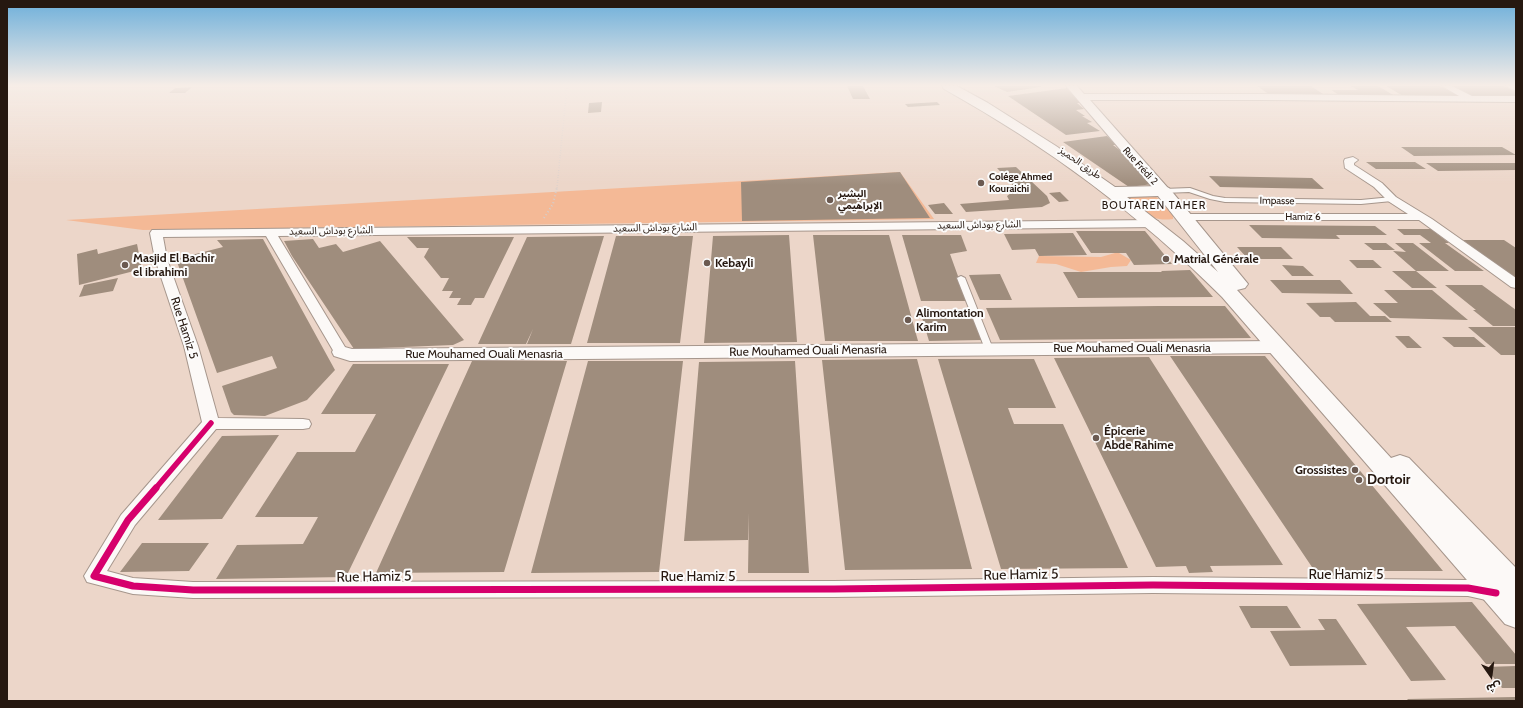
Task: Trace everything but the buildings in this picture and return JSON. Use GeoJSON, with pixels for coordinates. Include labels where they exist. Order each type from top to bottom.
{"type":"FeatureCollection","features":[{"type":"Feature","properties":{"kind":"main road","name":"طريق الحميز"},"geometry":{"type":"LineString","coordinates":[[1005,119],[1116,192]]}},
{"type":"Feature","properties":{"kind":"main road","name":"طريق الحميز"},"geometry":{"type":"LineString","coordinates":[[1011,119],[1047,140],[1116,192]]}},
{"type":"Feature","properties":{"kind":"main road"},"geometry":{"type":"LineString","coordinates":[[1116,192],[1163,191],[1185,220],[1291,347],[1506,590],[1516,615]]}},
{"type":"Feature","properties":{"kind":"main road"},"geometry":{"type":"LineString","coordinates":[[1116,192],[1207,271],[1238,303],[1276,347],[1506,590]]}},
{"type":"Feature","properties":{"kind":"main road"},"geometry":{"type":"LineString","coordinates":[[1154,224],[1172,226],[1185,220]]}},
{"type":"Feature","properties":{"kind":"street","name":"Rue Frédi 2"},"geometry":{"type":"LineString","coordinates":[[1099,119],[1163,191]]}},
{"type":"Feature","properties":{"kind":"street"},"geometry":{"type":"LineString","coordinates":[[1352,160],[1349,161],[1349,166],[1378,185],[1392,199],[1422,217],[1516,284]]}},
{"type":"Feature","properties":{"kind":"street","name":"Hamiz 6"},"geometry":{"type":"LineString","coordinates":[[1185,220],[1422,217]]}},
{"type":"Feature","properties":{"kind":"street","name":"الشارع بوداش السعيد"},"geometry":{"type":"LineString","coordinates":[[156,233],[1154,224]]}},
{"type":"Feature","properties":{"kind":"street"},"geometry":{"type":"LineString","coordinates":[[270,232],[341,352]]}},
{"type":"Feature","properties":{"kind":"street","name":"Rue Hamiz 5"},"geometry":{"type":"LineString","coordinates":[[156,233],[161,259],[191,346],[211,422],[128,520],[94,576],[134,586],[193,590],[834,589],[1153,586],[1468,588],[1506,590]]}},
{"type":"Feature","properties":{"kind":"street","name":"Rue Mouhamed Ouali Menasria"},"geometry":{"type":"LineString","coordinates":[[341,352],[350,355],[1276,347]]}},
{"type":"Feature","properties":{"kind":"street"},"geometry":{"type":"LineString","coordinates":[[211,422],[303,424]]}},
{"type":"Feature","properties":{"kind":"lane","name":"Impasse"},"geometry":{"type":"LineString","coordinates":[[1163,191],[1190,190],[1212,198],[1225,200],[1361,202],[1392,199]]}},
{"type":"Feature","properties":{"kind":"lane"},"geometry":{"type":"LineString","coordinates":[[961,278],[989,349]]}},
{"type":"Feature","properties":{"kind":"path"},"geometry":{"type":"LineString","coordinates":[[539,229],[541,222],[553,204],[556,193],[564,119]]}},
{"type":"Feature","properties":{"kind":"shaded area"},"geometry":{"type":"Polygon","coordinates":[[[900,172],[934,219],[143,230],[66,220],[900,172]]]}},
{"type":"Feature","properties":{"kind":"shaded area"},"geometry":{"type":"Polygon","coordinates":[[[1129,194],[1145,194],[1158,198],[1173,212],[1173,219],[1158,219],[1148,215],[1127,199],[1129,194]]]}},
{"type":"Feature","properties":{"kind":"shaded area"},"geometry":{"type":"Polygon","coordinates":[[[1119,253],[1131,260],[1127,266],[1081,272],[1056,264],[1036,263],[1039,256],[1101,257],[1119,253]]]}},
{"type":"Feature","properties":{"kind":"cycle path"},"geometry":{"type":"LineString","coordinates":[[211,423],[128,520],[94,576],[133,586],[193,590],[834,589],[1153,585],[1468,588],[1496,593]]}},
{"type":"Feature","properties":{"kind":"place","name":"Colége Ahmed Kouraichi"},"geometry":{"type":"Point","coordinates":[981,183]}},
{"type":"Feature","properties":{"kind":"place","name":"البشير الإبراهيمي"},"geometry":{"type":"Point","coordinates":[830,200]}},
{"type":"Feature","properties":{"kind":"place","name":"Matrial Générale"},"geometry":{"type":"Point","coordinates":[1166,259]}},
{"type":"Feature","properties":{"kind":"place","name":"Kebayli"},"geometry":{"type":"Point","coordinates":[707,263]}},
{"type":"Feature","properties":{"kind":"place","name":"Masjid El Bachir el ibrahimi"},"geometry":{"type":"Point","coordinates":[125,265]}},
{"type":"Feature","properties":{"kind":"place","name":"Alimontation Karim"},"geometry":{"type":"Point","coordinates":[908,320]}},
{"type":"Feature","properties":{"kind":"place","name":"Épicerie Abde Rahime"},"geometry":{"type":"Point","coordinates":[1096,438]}},
{"type":"Feature","properties":{"kind":"place","name":"Grossistes"},"geometry":{"type":"Point","coordinates":[1355,470]}},
{"type":"Feature","properties":{"kind":"place","name":"Dortoir"},"geometry":{"type":"Point","coordinates":[1359,480]}},
{"type":"Feature","properties":{"kind":"district","name":"BOUTAREN TAHER"},"geometry":{"type":"Point","coordinates":[1154,206]}}]}
